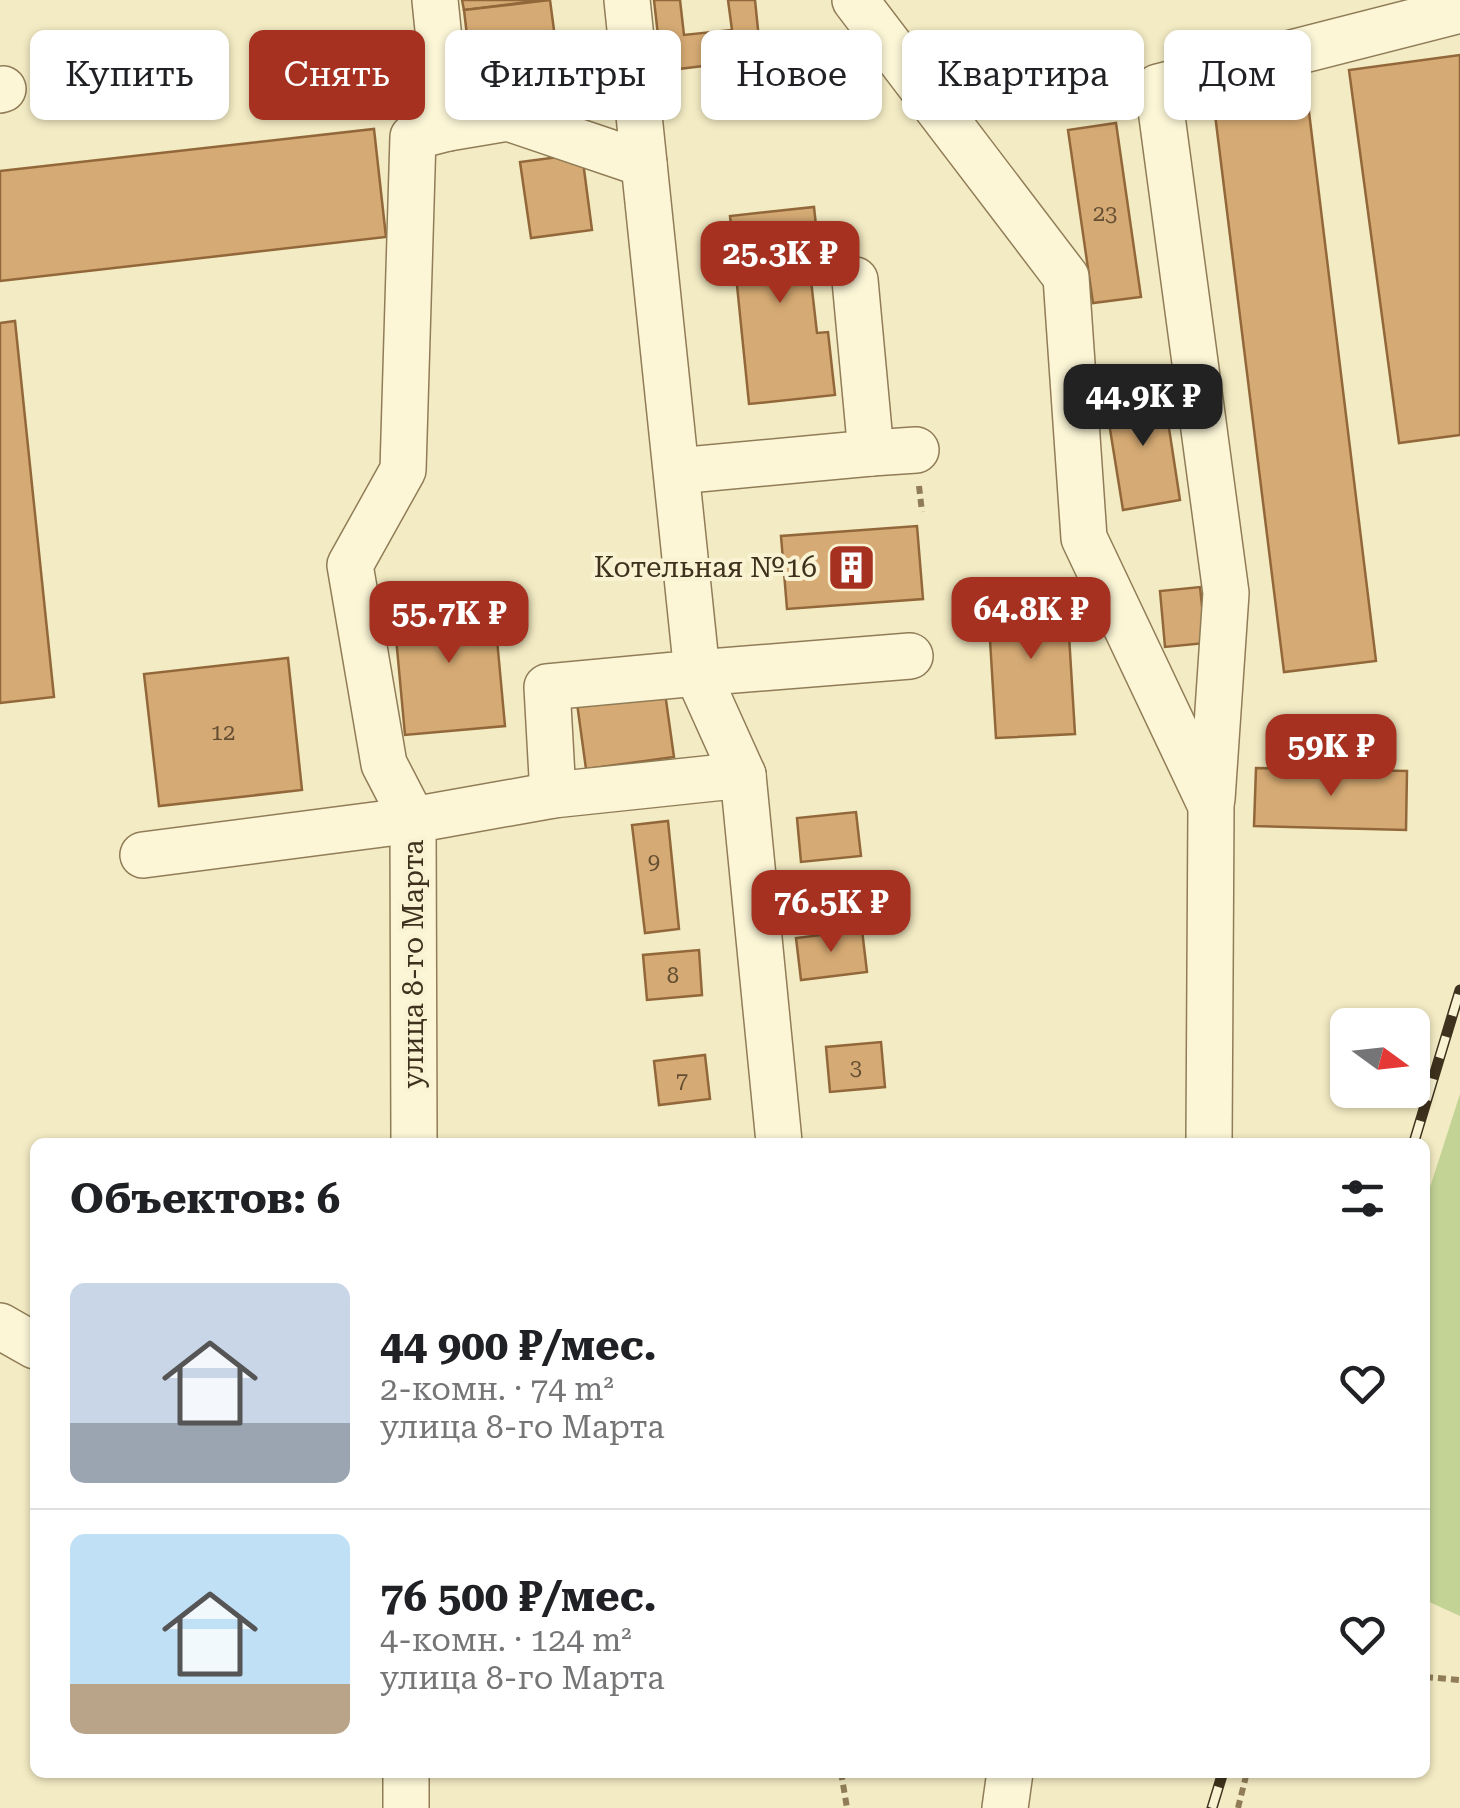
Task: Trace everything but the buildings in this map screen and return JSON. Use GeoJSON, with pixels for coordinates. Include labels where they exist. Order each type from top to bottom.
{"type":"FeatureCollection","features":[{"type":"Feature","properties":{"kind":"street"},"geometry":{"type":"LineString","coordinates":[[434,0],[448,128]]}},
{"type":"Feature","properties":{"kind":"street"},"geometry":{"type":"LineString","coordinates":[[627,0],[697,674],[743,775],[779,1138]]}},
{"type":"Feature","properties":{"kind":"street"},"geometry":{"type":"LineString","coordinates":[[855,0],[1066,277],[1084,538],[1211,806]]}},
{"type":"Feature","properties":{"kind":"street"},"geometry":{"type":"LineString","coordinates":[[1208,1138],[1211,806],[1226,593],[1158,86],[1460,10]]}},
{"type":"Feature","properties":{"kind":"street"},"geometry":{"type":"LineString","coordinates":[[144,855],[413,820],[384,764],[350,565],[402,470],[412,137],[508,118],[644,164]]}},
{"type":"Feature","properties":{"kind":"street"},"geometry":{"type":"LineString","coordinates":[[855,280],[871,453]]}},
{"type":"Feature","properties":{"kind":"street"},"geometry":{"type":"LineString","coordinates":[[677,472],[916,450]]}},
{"type":"Feature","properties":{"kind":"street"},"geometry":{"type":"LineString","coordinates":[[553,795],[547,687],[910,656]]}},
{"type":"Feature","properties":{"kind":"street","name":"улица 8-го Марта"},"geometry":{"type":"LineString","coordinates":[[414,1138],[413,820],[553,795],[743,775]]}},
{"type":"Feature","properties":{"kind":"street"},"geometry":{"type":"LineString","coordinates":[[0,1326],[30,1343]]}},
{"type":"Feature","properties":{"kind":"street"},"geometry":{"type":"LineString","coordinates":[[406,1778],[406,1808]]}},
{"type":"Feature","properties":{"kind":"street"},"geometry":{"type":"LineString","coordinates":[[1004,1808],[1009,1778]]}},
{"type":"Feature","properties":{"kind":"path"},"geometry":{"type":"LineString","coordinates":[[1430,1677],[1460,1680]]}},
{"type":"Feature","properties":{"kind":"path"},"geometry":{"type":"LineString","coordinates":[[842,1778],[847,1808]]}},
{"type":"Feature","properties":{"kind":"path"},"geometry":{"type":"LineString","coordinates":[[1238,1808],[1246,1778]]}},
{"type":"Feature","properties":{"kind":"green space"},"geometry":{"type":"Polygon","coordinates":[[[1460,1094],[1460,1616],[1430,1602],[1430,1187],[1460,1094]]]}},
{"type":"Feature","properties":{"kind":"railway"},"geometry":{"type":"LineString","coordinates":[[1415,1138],[1460,990]]}},
{"type":"Feature","properties":{"kind":"railway"},"geometry":{"type":"LineString","coordinates":[[1212,1808],[1221,1778]]}},
{"type":"Feature","properties":{"kind":"place","name":"Котельная №16"},"geometry":{"type":"Point","coordinates":[852,567]}}]}
